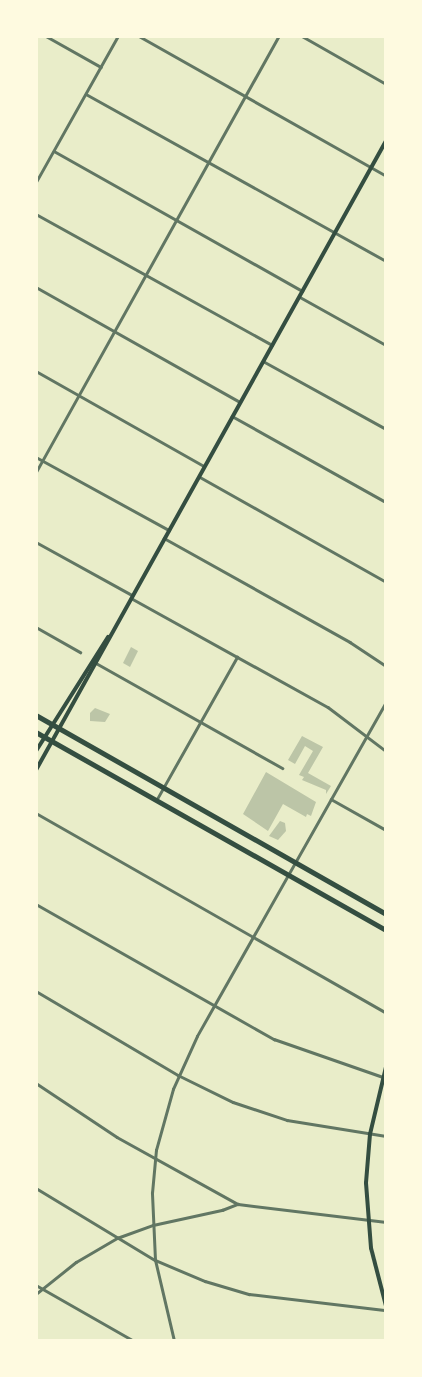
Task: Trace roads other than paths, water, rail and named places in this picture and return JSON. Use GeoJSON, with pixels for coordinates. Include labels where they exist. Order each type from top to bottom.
{"type":"FeatureCollection","features":[{"type":"Feature","properties":{"kind":"main road"},"geometry":{"type":"LineString","coordinates":[[36,770],[98,664],[111,634],[386,141]]}},
{"type":"Feature","properties":{"kind":"main road"},"geometry":{"type":"LineString","coordinates":[[36,751],[92,660],[111,634]]}},
{"type":"Feature","properties":{"kind":"main road"},"geometry":{"type":"LineString","coordinates":[[36,715],[386,914]]}},
{"type":"Feature","properties":{"kind":"main road"},"geometry":{"type":"LineString","coordinates":[[36,732],[386,930]]}},
{"type":"Feature","properties":{"kind":"main road"},"geometry":{"type":"LineString","coordinates":[[386,1068],[370,1134],[367,1220],[386,1306]]}},
{"type":"Feature","properties":{"kind":"street"},"geometry":{"type":"LineString","coordinates":[[46,36],[101,67]]}},
{"type":"Feature","properties":{"kind":"street"},"geometry":{"type":"LineString","coordinates":[[36,182],[118,36]]}},
{"type":"Feature","properties":{"kind":"street"},"geometry":{"type":"LineString","coordinates":[[140,36],[386,176]]}},
{"type":"Feature","properties":{"kind":"street"},"geometry":{"type":"LineString","coordinates":[[36,472],[279,36]]}},
{"type":"Feature","properties":{"kind":"street"},"geometry":{"type":"LineString","coordinates":[[302,36],[386,84]]}},
{"type":"Feature","properties":{"kind":"street"},"geometry":{"type":"LineString","coordinates":[[86,94],[386,261]]}},
{"type":"Feature","properties":{"kind":"street"},"geometry":{"type":"LineString","coordinates":[[54,151],[302,291]]}},
{"type":"Feature","properties":{"kind":"street"},"geometry":{"type":"LineString","coordinates":[[36,214],[272,345]]}},
{"type":"Feature","properties":{"kind":"street"},"geometry":{"type":"LineString","coordinates":[[36,287],[240,402]]}},
{"type":"Feature","properties":{"kind":"street"},"geometry":{"type":"LineString","coordinates":[[299,296],[386,346]]}},
{"type":"Feature","properties":{"kind":"street"},"geometry":{"type":"LineString","coordinates":[[263,361],[386,429]]}},
{"type":"Feature","properties":{"kind":"street"},"geometry":{"type":"LineString","coordinates":[[36,371],[204,466]]}},
{"type":"Feature","properties":{"kind":"street"},"geometry":{"type":"LineString","coordinates":[[232,416],[386,502]]}},
{"type":"Feature","properties":{"kind":"street"},"geometry":{"type":"LineString","coordinates":[[36,456],[169,530]]}},
{"type":"Feature","properties":{"kind":"street"},"geometry":{"type":"LineString","coordinates":[[199,476],[386,582]]}},
{"type":"Feature","properties":{"kind":"street"},"geometry":{"type":"LineString","coordinates":[[164,538],[350,642],[386,666]]}},
{"type":"Feature","properties":{"kind":"street"},"geometry":{"type":"LineString","coordinates":[[36,542],[341,715],[366,737],[386,751]]}},
{"type":"Feature","properties":{"kind":"street"},"geometry":{"type":"LineString","coordinates":[[36,627],[80,652]]}},
{"type":"Feature","properties":{"kind":"street"},"geometry":{"type":"LineString","coordinates":[[156,800],[237,657]]}},
{"type":"Feature","properties":{"kind":"street"},"geometry":{"type":"LineString","coordinates":[[92,660],[282,768]]}},
{"type":"Feature","properties":{"kind":"street"},"geometry":{"type":"LineString","coordinates":[[174,1341],[155,1260],[152,1225],[155,1160],[178,1075],[386,702]]}},
{"type":"Feature","properties":{"kind":"street"},"geometry":{"type":"LineString","coordinates":[[331,799],[386,830]]}},
{"type":"Feature","properties":{"kind":"street"},"geometry":{"type":"LineString","coordinates":[[36,814],[386,1013]]}},
{"type":"Feature","properties":{"kind":"street"},"geometry":{"type":"LineString","coordinates":[[36,904],[274,1039],[383,1076]]}},
{"type":"Feature","properties":{"kind":"street"},"geometry":{"type":"LineString","coordinates":[[36,991],[178,1075],[259,1111],[386,1136]]}},
{"type":"Feature","properties":{"kind":"street"},"geometry":{"type":"LineString","coordinates":[[36,1083],[155,1160],[238,1204],[386,1222]]}},
{"type":"Feature","properties":{"kind":"street"},"geometry":{"type":"LineString","coordinates":[[36,1188],[155,1260],[205,1282],[249,1294],[386,1310]]}},
{"type":"Feature","properties":{"kind":"street"},"geometry":{"type":"LineString","coordinates":[[36,1294],[76,1262],[117,1238],[152,1225],[222,1210],[238,1204]]}},
{"type":"Feature","properties":{"kind":"street"},"geometry":{"type":"LineString","coordinates":[[36,1285],[134,1341]]}}]}
